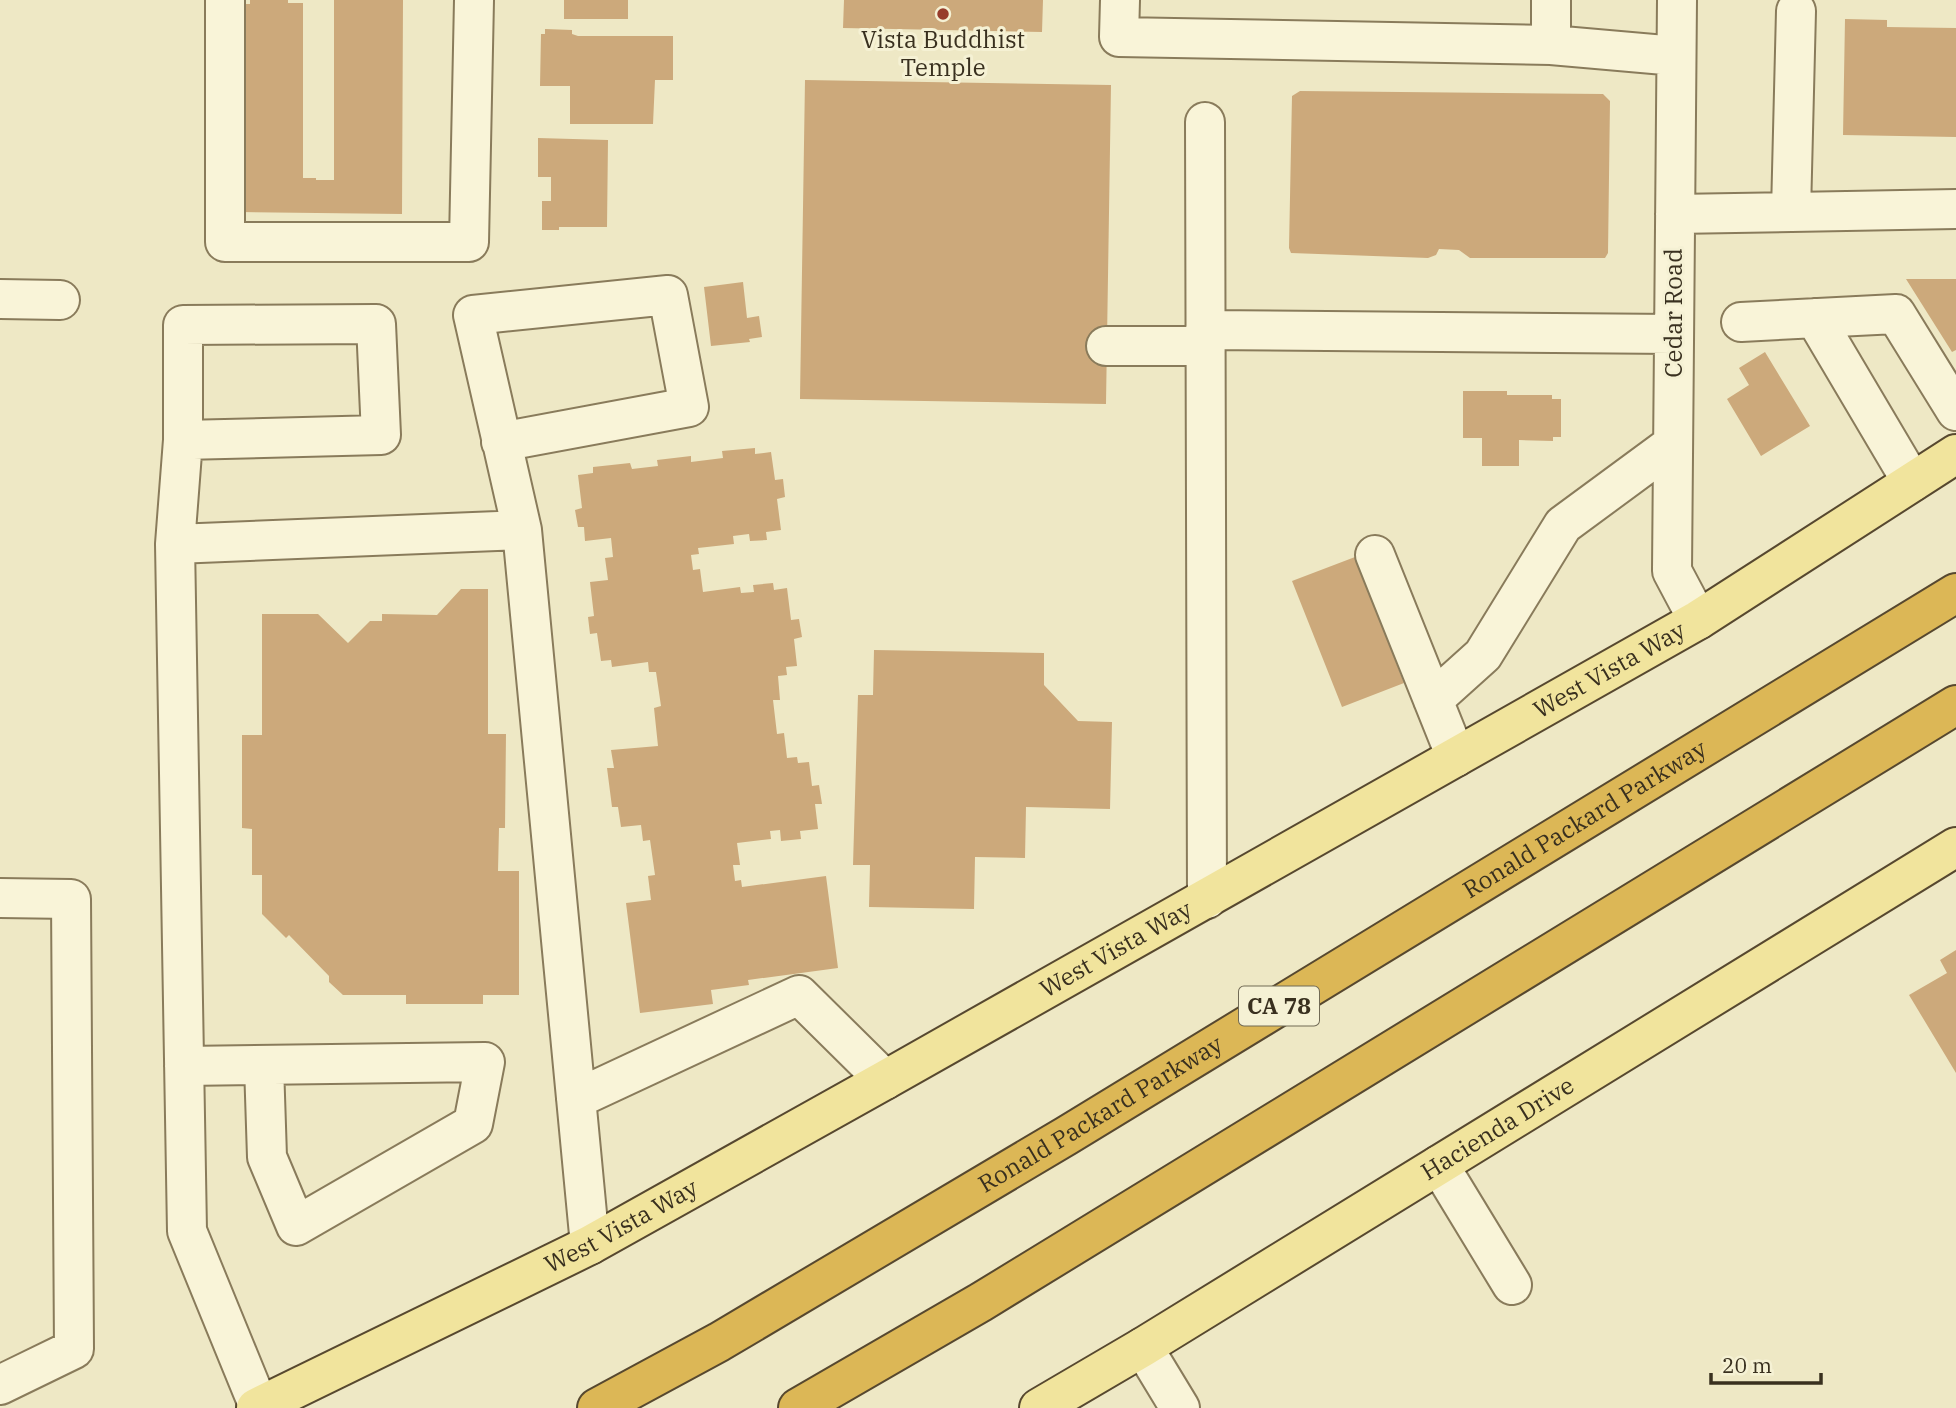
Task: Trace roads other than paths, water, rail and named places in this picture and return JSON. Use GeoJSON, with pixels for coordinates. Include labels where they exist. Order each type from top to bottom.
{"type":"FeatureCollection","features":[{"type":"Feature","properties":{"kind":"highway","name":"Ronald Packard Parkway"},"geometry":{"type":"LineString","coordinates":[[597,1408],[719,1342],[1066,1136],[1956,593]]}},
{"type":"Feature","properties":{"kind":"highway"},"geometry":{"type":"LineString","coordinates":[[798,1408],[981,1302],[1956,705]]}},
{"type":"Feature","properties":{"kind":"main road","name":"West Vista Way"},"geometry":{"type":"LineString","coordinates":[[257,1407],[590,1245],[1698,620],[1956,454]]}},
{"type":"Feature","properties":{"kind":"main road","name":"Hacienda Drive"},"geometry":{"type":"LineString","coordinates":[[1039,1408],[1143,1347],[1956,847]]}},
{"type":"Feature","properties":{"kind":"street"},"geometry":{"type":"LineString","coordinates":[[225,0],[225,242],[468,242],[474,0]]}},
{"type":"Feature","properties":{"kind":"street"},"geometry":{"type":"LineString","coordinates":[[1120,0],[1119,37],[1551,45],[1676,56]]}},
{"type":"Feature","properties":{"kind":"street"},"geometry":{"type":"LineString","coordinates":[[1551,0],[1551,45]]}},
{"type":"Feature","properties":{"kind":"street","name":"Cedar Road"},"geometry":{"type":"LineString","coordinates":[[1676,0],[1672,571],[1698,620]]}},
{"type":"Feature","properties":{"kind":"street"},"geometry":{"type":"LineString","coordinates":[[1791,212],[1796,10]]}},
{"type":"Feature","properties":{"kind":"street"},"geometry":{"type":"LineString","coordinates":[[1205,122],[1207,898]]}},
{"type":"Feature","properties":{"kind":"street"},"geometry":{"type":"LineString","coordinates":[[1675,214],[1956,209]]}},
{"type":"Feature","properties":{"kind":"street"},"geometry":{"type":"LineString","coordinates":[[501,442],[689,407],[668,295],[473,315],[501,442],[522,530],[590,1245]]}},
{"type":"Feature","properties":{"kind":"street"},"geometry":{"type":"LineString","coordinates":[[0,299],[60,300]]}},
{"type":"Feature","properties":{"kind":"street"},"geometry":{"type":"LineString","coordinates":[[1741,322],[1896,314],[1956,411]]}},
{"type":"Feature","properties":{"kind":"street"},"geometry":{"type":"LineString","coordinates":[[1815,318],[1912,482]]}},
{"type":"Feature","properties":{"kind":"street"},"geometry":{"type":"LineString","coordinates":[[183,440],[381,435],[376,324],[183,325],[183,440],[175,544],[187,1231],[257,1407]]}},
{"type":"Feature","properties":{"kind":"street"},"geometry":{"type":"LineString","coordinates":[[1106,346],[1205,338],[1674,334]]}},
{"type":"Feature","properties":{"kind":"street"},"geometry":{"type":"LineString","coordinates":[[1433,700],[1483,655],[1563,526],[1673,444]]}},
{"type":"Feature","properties":{"kind":"street"},"geometry":{"type":"LineString","coordinates":[[175,544],[522,530]]}},
{"type":"Feature","properties":{"kind":"street"},"geometry":{"type":"LineString","coordinates":[[1375,555],[1456,757]]}},
{"type":"Feature","properties":{"kind":"street"},"geometry":{"type":"LineString","coordinates":[[0,898],[71,898],[74,1349],[0,1385]]}},
{"type":"Feature","properties":{"kind":"street"},"geometry":{"type":"LineString","coordinates":[[576,1099],[799,995],[884,1080]]}},
{"type":"Feature","properties":{"kind":"street"},"geometry":{"type":"LineString","coordinates":[[184,1066],[485,1062],[473,1124],[296,1226],[267,1157],[264,1065]]}},
{"type":"Feature","properties":{"kind":"street"},"geometry":{"type":"LineString","coordinates":[[1439,1165],[1512,1285]]}},
{"type":"Feature","properties":{"kind":"street"},"geometry":{"type":"LineString","coordinates":[[1143,1347],[1180,1408]]}},
{"type":"Feature","properties":{"kind":"place","name":"Vista Buddhist Temple"},"geometry":{"type":"Point","coordinates":[943,14]}}]}
